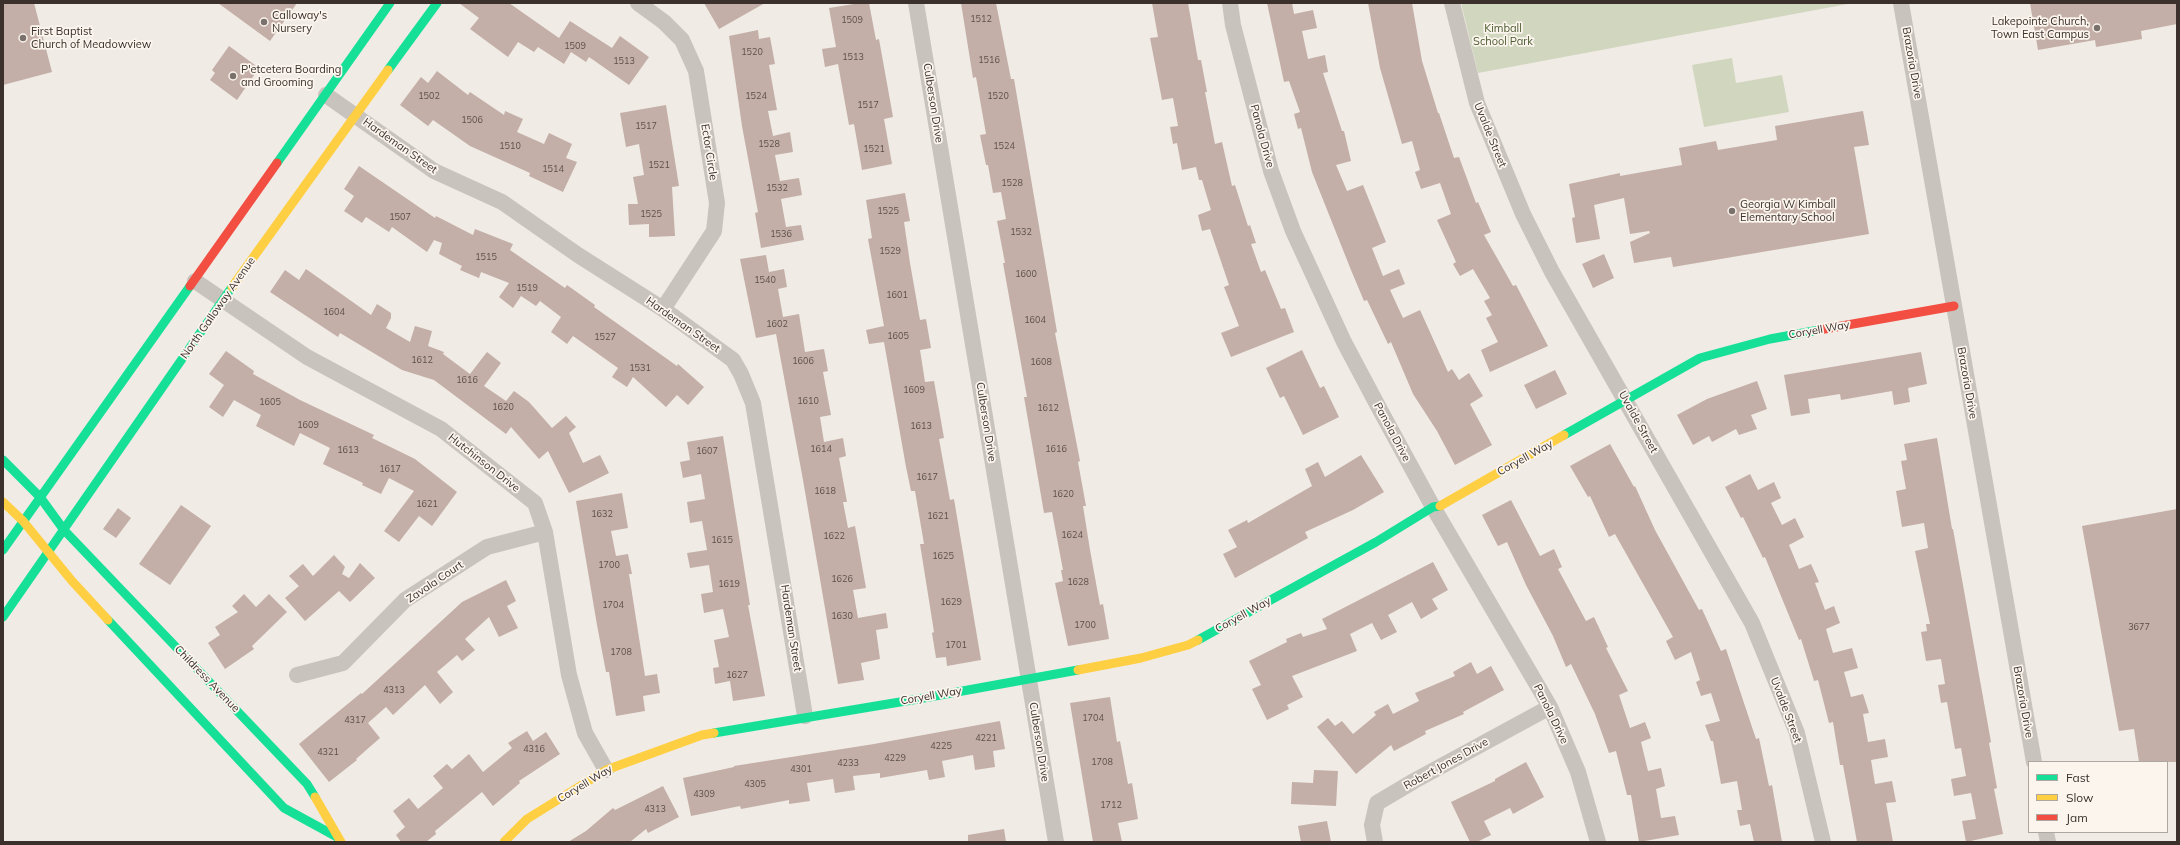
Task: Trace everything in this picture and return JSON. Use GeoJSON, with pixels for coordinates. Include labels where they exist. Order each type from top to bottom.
{"type":"FeatureCollection","features":[{"type":"Feature","properties":{"kind":"street"},"geometry":{"type":"LineString","coordinates":[[3,550],[195,281],[390,3]]}},
{"type":"Feature","properties":{"kind":"street","name":"North Galloway Avenue"},"geometry":{"type":"LineString","coordinates":[[3,617],[223,300],[354,115],[437,3]]}},
{"type":"Feature","properties":{"kind":"street","name":"Ector Circle"},"geometry":{"type":"LineString","coordinates":[[638,3],[664,22],[682,40],[696,71],[717,202],[714,231],[663,309]]}},
{"type":"Feature","properties":{"kind":"street","name":"Culberson Drive"},"geometry":{"type":"LineString","coordinates":[[916,3],[1056,842]]}},
{"type":"Feature","properties":{"kind":"street","name":"Panola Drive"},"geometry":{"type":"LineString","coordinates":[[1230,3],[1233,25],[1271,171],[1293,231],[1344,342],[1433,507],[1550,707],[1578,772],[1598,842]]}},
{"type":"Feature","properties":{"kind":"street","name":"Uvalde Street"},"geometry":{"type":"LineString","coordinates":[[1452,3],[1477,103],[1498,158],[1552,272],[1627,401],[1752,623],[1797,733],[1823,842]]}},
{"type":"Feature","properties":{"kind":"street","name":"Brazoria Drive"},"geometry":{"type":"LineString","coordinates":[[1901,3],[2034,761]]}},
{"type":"Feature","properties":{"kind":"street","name":"Hardeman Street"},"geometry":{"type":"LineString","coordinates":[[326,95],[434,172],[502,202],[578,255],[663,309],[733,360],[741,374],[753,403],[805,716]]}},
{"type":"Feature","properties":{"kind":"street","name":"Hutchinson Drive"},"geometry":{"type":"LineString","coordinates":[[195,281],[307,357],[441,429],[536,503],[545,532],[569,676],[585,733],[606,770]]}},
{"type":"Feature","properties":{"kind":"street","name":"Coryell Way"},"geometry":{"type":"LineString","coordinates":[[504,842],[527,819],[606,770],[702,735],[805,716],[924,698],[1141,658],[1188,645],[1376,542],[1433,507],[1438,507],[1627,401],[1700,358],[1770,339],[1954,306]]}},
{"type":"Feature","properties":{"kind":"street","name":"Childress Avenue"},"geometry":{"type":"LineString","coordinates":[[3,460],[40,497],[64,530],[307,784],[339,840]]}},
{"type":"Feature","properties":{"kind":"street","name":"Childress Avenue"},"geometry":{"type":"LineString","coordinates":[[3,502],[23,522],[48,554],[284,808],[339,840]]}},
{"type":"Feature","properties":{"kind":"street","name":"Zavala Court"},"geometry":{"type":"LineString","coordinates":[[297,675],[343,663],[405,600],[487,547],[545,532]]}},
{"type":"Feature","properties":{"kind":"street","name":"Robert Jones Drive"},"geometry":{"type":"LineString","coordinates":[[1375,842],[1372,825],[1377,803],[1414,781],[1550,707]]}},
{"type":"Feature","properties":{"kind":"green space","name":"Kimball School Park"},"geometry":{"type":"Polygon","coordinates":[[[1461,3],[1853,3],[1478,73],[1461,3]]]}},
{"type":"Feature","properties":{"kind":"green space"},"geometry":{"type":"Polygon","coordinates":[[[1732,58],[1736,83],[1782,75],[1789,112],[1704,127],[1692,65],[1732,58]]]}},
{"type":"Feature","properties":{"kind":"building","name":"First Baptist Church of Meadowview"},"geometry":{"type":"Polygon","coordinates":[[[3,3],[34,3],[52,72],[3,85],[3,3]]]}},
{"type":"Feature","properties":{"kind":"building","name":"Calloway's Nursery"},"geometry":{"type":"Polygon","coordinates":[[[218,3],[297,3],[270,41],[218,3]]]}},
{"type":"Feature","properties":{"kind":"building"},"geometry":{"type":"Polygon","coordinates":[[[459,3],[509,3],[559,38],[570,21],[612,48],[620,36],[649,57],[629,85],[589,57],[586,62],[571,52],[564,64],[538,47],[534,52],[518,42],[508,57],[470,29],[479,18],[459,3]]]}},
{"type":"Feature","properties":{"kind":"building"},"geometry":{"type":"Polygon","coordinates":[[[704,3],[765,3],[719,29],[704,3]]]}},
{"type":"Feature","properties":{"kind":"building"},"geometry":{"type":"Polygon","coordinates":[[[869,3],[876,40],[879,39],[893,117],[884,119],[892,164],[862,170],[854,124],[849,125],[838,64],[825,67],[822,49],[836,47],[829,8],[869,3]]]}},
{"type":"Feature","properties":{"kind":"building"},"geometry":{"type":"Polygon","coordinates":[[[961,3],[996,3],[1011,79],[1014,79],[1057,332],[1055,333],[1080,461],[1078,462],[1086,506],[1083,506],[1090,550],[1100,605],[1103,604],[1109,639],[1068,646],[1055,583],[1063,581],[1061,570],[1063,570],[1052,512],[1044,513],[1024,397],[1027,397],[1003,263],[1005,263],[997,221],[1006,219],[1001,192],[993,193],[988,165],[986,165],[980,135],[986,134],[976,77],[973,78],[961,3]]]}},
{"type":"Feature","properties":{"kind":"building"},"geometry":{"type":"Polygon","coordinates":[[[1152,3],[1188,3],[1198,60],[1201,60],[1207,92],[1205,92],[1215,144],[1222,142],[1232,186],[1235,185],[1248,226],[1250,225],[1256,243],[1251,244],[1261,272],[1265,270],[1281,309],[1285,308],[1294,332],[1231,357],[1221,333],[1239,326],[1224,287],[1229,285],[1210,229],[1202,231],[1198,215],[1211,210],[1202,180],[1199,180],[1196,167],[1182,170],[1177,143],[1173,144],[1170,127],[1178,126],[1173,98],[1162,100],[1150,38],[1158,37],[1152,3]]]}},
{"type":"Feature","properties":{"kind":"building"},"geometry":{"type":"Polygon","coordinates":[[[1267,3],[1292,3],[1294,14],[1313,10],[1317,28],[1302,31],[1308,59],[1325,55],[1328,72],[1323,73],[1342,131],[1344,131],[1351,161],[1336,165],[1347,191],[1363,185],[1386,242],[1372,248],[1383,276],[1399,269],[1405,284],[1390,290],[1403,318],[1420,310],[1448,372],[1452,369],[1459,380],[1469,373],[1483,396],[1470,404],[1492,445],[1455,465],[1437,431],[1413,394],[1391,342],[1388,344],[1367,300],[1364,301],[1351,270],[1312,172],[1301,128],[1298,129],[1294,114],[1300,112],[1289,81],[1284,82],[1267,3]]]}},
{"type":"Feature","properties":{"kind":"building"},"geometry":{"type":"Polygon","coordinates":[[[1368,3],[1412,3],[1422,61],[1438,113],[1454,158],[1459,157],[1476,203],[1478,202],[1491,232],[1484,235],[1513,286],[1516,285],[1548,346],[1490,372],[1481,350],[1498,342],[1486,318],[1492,315],[1484,301],[1490,298],[1473,269],[1460,276],[1453,264],[1456,262],[1437,220],[1451,214],[1440,183],[1421,189],[1415,172],[1420,170],[1412,141],[1402,144],[1380,68],[1368,3]]]}},
{"type":"Feature","properties":{"kind":"building","name":"Lakepointe Church, Town East Campus"},"geometry":{"type":"Polygon","coordinates":[[[2030,3],[2177,3],[2177,24],[2141,31],[2142,39],[2096,47],[2095,40],[2038,50],[2030,3]]]}},
{"type":"Feature","properties":{"kind":"building"},"geometry":{"type":"Polygon","coordinates":[[[758,30],[759,39],[770,37],[775,64],[769,65],[777,110],[768,111],[773,136],[790,132],[793,152],[775,155],[780,181],[799,178],[802,195],[781,199],[786,227],[801,225],[804,240],[761,248],[755,213],[758,212],[742,126],[729,36],[758,30]]]}},
{"type":"Feature","properties":{"kind":"building","name":"P'etcetera Boarding and Grooming"},"geometry":{"type":"Polygon","coordinates":[[[229,46],[259,68],[237,100],[210,80],[215,73],[212,70],[229,46]]]}},
{"type":"Feature","properties":{"kind":"building"},"geometry":{"type":"Polygon","coordinates":[[[437,71],[468,95],[470,92],[504,115],[505,111],[523,119],[517,132],[544,144],[549,133],[572,144],[566,158],[577,162],[563,192],[529,176],[530,173],[470,146],[433,120],[428,126],[400,105],[421,77],[428,83],[437,71]]]}},
{"type":"Feature","properties":{"kind":"building"},"geometry":{"type":"Polygon","coordinates":[[[666,105],[679,186],[672,187],[675,236],[649,237],[649,224],[629,225],[628,204],[638,204],[633,177],[644,175],[639,144],[626,147],[620,113],[666,105]]]}},
{"type":"Feature","properties":{"kind":"building"},"geometry":{"type":"Polygon","coordinates":[[[1863,111],[1869,145],[1854,147],[1869,234],[1673,267],[1671,257],[1634,263],[1630,242],[1650,233],[1649,231],[1630,234],[1624,198],[1594,205],[1600,239],[1576,243],[1572,218],[1575,217],[1569,184],[1620,173],[1620,176],[1682,165],[1679,148],[1716,141],[1718,150],[1777,140],[1775,126],[1863,111]]]}},
{"type":"Feature","properties":{"kind":"building"},"geometry":{"type":"Polygon","coordinates":[[[359,166],[435,218],[436,216],[473,235],[475,229],[513,244],[510,250],[565,288],[567,285],[595,305],[594,307],[677,366],[678,364],[704,387],[688,405],[677,395],[666,407],[633,377],[627,387],[612,377],[618,368],[573,336],[567,344],[551,332],[561,317],[540,301],[536,306],[521,296],[513,308],[499,297],[509,283],[481,272],[479,278],[460,270],[462,266],[439,254],[442,243],[434,240],[427,252],[392,227],[389,232],[366,217],[362,223],[344,211],[354,196],[344,189],[359,166]]]}},
{"type":"Feature","properties":{"kind":"building"},"geometry":{"type":"Polygon","coordinates":[[[905,193],[910,221],[904,222],[910,263],[920,320],[926,319],[931,348],[920,350],[925,382],[934,381],[944,438],[939,439],[950,500],[954,499],[981,660],[947,666],[946,657],[936,658],[932,633],[934,632],[920,544],[924,544],[915,491],[911,491],[906,467],[884,342],[869,344],[866,330],[884,326],[868,239],[872,238],[866,200],[905,193]]]}},
{"type":"Feature","properties":{"kind":"building"},"geometry":{"type":"Polygon","coordinates":[[[1604,254],[1614,278],[1593,288],[1582,264],[1604,254]]]}},
{"type":"Feature","properties":{"kind":"building"},"geometry":{"type":"Polygon","coordinates":[[[766,255],[769,272],[784,269],[787,287],[778,289],[783,317],[799,314],[805,352],[824,349],[828,371],[823,372],[831,415],[820,417],[824,442],[843,438],[846,456],[839,458],[847,502],[843,502],[848,528],[855,526],[866,588],[853,590],[858,618],[886,613],[888,628],[876,630],[880,659],[861,663],[864,680],[838,684],[776,334],[756,338],[740,259],[766,255]]]}},
{"type":"Feature","properties":{"kind":"building"},"geometry":{"type":"Polygon","coordinates":[[[306,269],[371,315],[377,304],[391,313],[391,318],[386,328],[410,342],[415,326],[432,331],[428,346],[444,352],[443,354],[470,374],[487,352],[501,363],[484,386],[506,401],[514,391],[529,402],[552,428],[566,416],[576,427],[569,433],[583,463],[600,455],[609,473],[569,493],[548,451],[539,459],[511,427],[506,434],[434,380],[402,370],[340,333],[338,337],[270,292],[285,270],[299,280],[306,269]]]}},
{"type":"Feature","properties":{"kind":"building"},"geometry":{"type":"Polygon","coordinates":[[[1302,350],[1320,388],[1324,386],[1339,417],[1303,435],[1284,396],[1280,398],[1266,368],[1302,350]]]}},
{"type":"Feature","properties":{"kind":"building"},"geometry":{"type":"Polygon","coordinates":[[[226,351],[254,371],[253,374],[300,400],[374,435],[372,438],[415,459],[457,492],[432,526],[419,516],[399,542],[384,531],[414,491],[389,478],[381,494],[362,485],[363,483],[323,464],[330,448],[300,433],[294,446],[256,426],[261,415],[234,400],[223,417],[209,407],[224,385],[209,374],[226,351]]]}},
{"type":"Feature","properties":{"kind":"building"},"geometry":{"type":"Polygon","coordinates":[[[1921,352],[1927,384],[1908,388],[1910,402],[1894,405],[1892,391],[1841,400],[1840,394],[1808,399],[1810,413],[1791,416],[1784,375],[1921,352]]]}},
{"type":"Feature","properties":{"kind":"building"},"geometry":{"type":"Polygon","coordinates":[[[1555,370],[1567,394],[1536,409],[1524,385],[1555,370]]]}},
{"type":"Feature","properties":{"kind":"building"},"geometry":{"type":"Polygon","coordinates":[[[1757,381],[1767,409],[1751,415],[1757,429],[1739,435],[1736,429],[1712,442],[1709,436],[1693,445],[1677,415],[1707,399],[1757,381]]]}},
{"type":"Feature","properties":{"kind":"building"},"geometry":{"type":"Polygon","coordinates":[[[723,436],[750,605],[748,605],[765,696],[733,701],[730,681],[715,684],[713,668],[719,667],[714,640],[729,637],[723,609],[704,613],[701,594],[713,592],[709,565],[690,568],[687,553],[707,550],[702,521],[690,523],[687,502],[705,499],[701,474],[683,478],[680,462],[690,460],[687,442],[723,436]]]}},
{"type":"Feature","properties":{"kind":"building"},"geometry":{"type":"Polygon","coordinates":[[[1937,438],[1991,742],[1989,743],[1997,788],[1994,789],[2003,834],[1966,842],[1962,821],[1976,819],[1971,793],[1954,796],[1951,779],[1966,776],[1961,748],[1955,749],[1947,702],[1941,703],[1938,685],[1945,684],[1941,659],[1926,661],[1921,632],[1927,631],[1926,624],[1930,624],[1915,551],[1928,548],[1924,523],[1902,527],[1896,491],[1906,489],[1901,461],[1907,460],[1904,444],[1937,438]]]}},
{"type":"Feature","properties":{"kind":"building"},"geometry":{"type":"Polygon","coordinates":[[[1610,444],[1634,487],[1635,486],[1655,530],[1699,610],[1702,609],[1721,651],[1726,649],[1756,739],[1759,738],[1769,786],[1772,785],[1782,842],[1754,842],[1750,824],[1740,826],[1737,810],[1742,810],[1737,781],[1721,784],[1713,741],[1711,741],[1705,725],[1720,721],[1711,693],[1701,696],[1696,682],[1700,680],[1691,652],[1675,660],[1666,641],[1673,637],[1615,534],[1609,537],[1590,496],[1588,497],[1570,466],[1610,444]]]}},
{"type":"Feature","properties":{"kind":"building"},"geometry":{"type":"Polygon","coordinates":[[[1361,455],[1384,492],[1353,510],[1305,532],[1308,538],[1235,578],[1223,554],[1237,547],[1228,530],[1247,520],[1248,523],[1312,486],[1305,469],[1318,462],[1325,477],[1361,455]]]}},
{"type":"Feature","properties":{"kind":"building"},"geometry":{"type":"Polygon","coordinates":[[[1750,474],[1758,490],[1774,482],[1781,498],[1771,503],[1782,525],[1795,518],[1804,537],[1789,545],[1799,569],[1811,564],[1819,582],[1815,583],[1825,610],[1834,606],[1840,623],[1826,629],[1833,653],[1852,648],[1858,668],[1844,672],[1851,697],[1863,694],[1869,713],[1863,714],[1868,742],[1885,739],[1888,757],[1871,760],[1875,784],[1892,781],[1896,802],[1886,803],[1893,842],[1857,842],[1843,765],[1840,765],[1833,722],[1829,723],[1818,680],[1814,681],[1801,639],[1799,640],[1765,557],[1763,558],[1743,517],[1741,518],[1725,487],[1750,474]]]}},
{"type":"Feature","properties":{"kind":"building"},"geometry":{"type":"Polygon","coordinates":[[[622,493],[628,528],[611,531],[616,556],[628,554],[632,574],[629,574],[645,676],[657,674],[660,693],[643,696],[645,711],[616,716],[609,672],[606,672],[597,625],[576,501],[622,493]]]}},
{"type":"Feature","properties":{"kind":"building"},"geometry":{"type":"Polygon","coordinates":[[[1511,500],[1540,556],[1554,549],[1562,567],[1558,569],[1586,621],[1594,617],[1608,647],[1606,648],[1628,691],[1619,695],[1630,728],[1645,722],[1651,738],[1641,742],[1648,771],[1661,768],[1665,786],[1656,789],[1661,818],[1675,816],[1679,835],[1639,842],[1631,795],[1627,795],[1616,751],[1609,753],[1595,714],[1571,664],[1566,667],[1553,636],[1526,585],[1507,542],[1498,546],[1482,515],[1511,500]]]}},
{"type":"Feature","properties":{"kind":"building"},"geometry":{"type":"Polygon","coordinates":[[[181,505],[211,526],[170,585],[139,564],[181,505]]]}},
{"type":"Feature","properties":{"kind":"building"},"geometry":{"type":"Polygon","coordinates":[[[118,508],[131,518],[116,538],[103,529],[118,508]]]}},
{"type":"Feature","properties":{"kind":"building"},"geometry":{"type":"Polygon","coordinates":[[[2177,509],[2177,762],[2139,761],[2134,729],[2119,731],[2082,526],[2177,509]]]}},
{"type":"Feature","properties":{"kind":"building"},"geometry":{"type":"Polygon","coordinates":[[[334,555],[345,567],[342,574],[349,578],[360,563],[375,578],[350,602],[339,591],[305,621],[285,598],[299,586],[289,576],[303,564],[313,576],[334,555]]]}},
{"type":"Feature","properties":{"kind":"building"},"geometry":{"type":"Polygon","coordinates":[[[1433,562],[1448,590],[1432,599],[1438,609],[1421,619],[1412,602],[1388,615],[1397,632],[1381,640],[1372,623],[1350,634],[1357,651],[1292,676],[1303,697],[1287,705],[1289,709],[1267,720],[1252,689],[1261,685],[1249,661],[1287,642],[1286,639],[1301,633],[1303,637],[1327,629],[1322,619],[1433,562]]]}},
{"type":"Feature","properties":{"kind":"building"},"geometry":{"type":"Polygon","coordinates":[[[506,580],[516,601],[507,606],[518,628],[499,637],[489,617],[465,639],[475,650],[462,661],[457,655],[437,672],[453,692],[440,704],[425,685],[393,715],[386,707],[368,723],[380,738],[356,759],[357,760],[329,782],[299,744],[361,693],[362,694],[462,602],[506,580]]]}},
{"type":"Feature","properties":{"kind":"building"},"geometry":{"type":"Polygon","coordinates":[[[244,594],[256,607],[269,594],[287,612],[252,646],[254,649],[225,669],[208,643],[220,635],[215,627],[238,612],[232,606],[244,594]]]}},
{"type":"Feature","properties":{"kind":"building"},"geometry":{"type":"Polygon","coordinates":[[[1471,662],[1477,674],[1491,666],[1504,690],[1463,712],[1464,714],[1425,731],[1426,734],[1394,751],[1391,745],[1356,774],[1317,727],[1328,718],[1335,726],[1342,721],[1353,734],[1376,715],[1374,712],[1388,704],[1393,714],[1419,701],[1415,693],[1455,676],[1453,672],[1471,662]]]}},
{"type":"Feature","properties":{"kind":"building"},"geometry":{"type":"Polygon","coordinates":[[[1110,697],[1117,742],[1120,741],[1128,784],[1132,783],[1138,819],[1118,823],[1122,842],[1093,842],[1070,703],[1110,697]]]}},
{"type":"Feature","properties":{"kind":"building"},"geometry":{"type":"Polygon","coordinates":[[[1000,721],[1005,749],[993,751],[995,767],[975,770],[973,755],[942,761],[945,777],[929,780],[927,770],[880,778],[880,773],[853,776],[855,790],[835,793],[833,779],[807,783],[810,801],[789,804],[789,800],[741,809],[740,806],[691,816],[683,778],[734,766],[874,744],[1000,721]]]}},
{"type":"Feature","properties":{"kind":"building"},"geometry":{"type":"Polygon","coordinates":[[[527,731],[533,741],[546,732],[560,754],[519,781],[520,783],[493,806],[482,792],[435,831],[436,834],[426,842],[401,842],[396,835],[405,827],[393,811],[409,798],[418,809],[443,788],[433,776],[447,764],[452,769],[469,754],[483,772],[512,748],[508,743],[527,731]]]}},
{"type":"Feature","properties":{"kind":"building"},"geometry":{"type":"Polygon","coordinates":[[[1526,762],[1544,797],[1513,814],[1510,808],[1484,821],[1491,835],[1477,842],[1470,842],[1451,802],[1495,781],[1495,779],[1526,762]]]}},
{"type":"Feature","properties":{"kind":"building"},"geometry":{"type":"Polygon","coordinates":[[[1314,770],[1338,771],[1336,806],[1291,804],[1292,782],[1313,783],[1314,770]]]}},
{"type":"Feature","properties":{"kind":"building"},"geometry":{"type":"Polygon","coordinates":[[[663,786],[679,817],[648,833],[646,829],[630,842],[568,842],[586,831],[613,808],[615,810],[663,786]]]}},
{"type":"Feature","properties":{"kind":"building"},"geometry":{"type":"Polygon","coordinates":[[[1327,821],[1331,842],[1301,842],[1298,826],[1327,821]]]}},
{"type":"Feature","properties":{"kind":"building"},"geometry":{"type":"Polygon","coordinates":[[[1004,829],[1006,842],[968,842],[968,835],[1004,829]]]}},
{"type":"Feature","properties":{"kind":"traffic: fast"},"geometry":{"type":"LineString","coordinates":[[277,163],[390,3]]}},
{"type":"Feature","properties":{"kind":"traffic: fast"},"geometry":{"type":"LineString","coordinates":[[388,70],[437,3]]}},
{"type":"Feature","properties":{"kind":"traffic: fast"},"geometry":{"type":"LineString","coordinates":[[3,550],[190,286]]}},
{"type":"Feature","properties":{"kind":"traffic: fast"},"geometry":{"type":"LineString","coordinates":[[3,617],[232,287]]}},
{"type":"Feature","properties":{"kind":"traffic: fast"},"geometry":{"type":"LineString","coordinates":[[1564,435],[1700,358],[1770,339],[1819,330]]}},
{"type":"Feature","properties":{"kind":"traffic: fast"},"geometry":{"type":"LineString","coordinates":[[3,460],[40,497],[64,530],[307,784],[315,797]]}},
{"type":"Feature","properties":{"kind":"traffic: fast"},"geometry":{"type":"LineString","coordinates":[[1198,640],[1376,542],[1433,507],[1440,506]]}},
{"type":"Feature","properties":{"kind":"traffic: fast"},"geometry":{"type":"LineString","coordinates":[[108,620],[284,808],[337,837]]}},
{"type":"Feature","properties":{"kind":"traffic: fast"},"geometry":{"type":"LineString","coordinates":[[714,733],[924,698],[1078,670]]}},
{"type":"Feature","properties":{"kind":"traffic: slow"},"geometry":{"type":"LineString","coordinates":[[232,287],[388,70]]}},
{"type":"Feature","properties":{"kind":"traffic: slow"},"geometry":{"type":"LineString","coordinates":[[1440,506],[1564,435]]}},
{"type":"Feature","properties":{"kind":"traffic: slow"},"geometry":{"type":"LineString","coordinates":[[3,502],[23,521],[72,581],[108,620]]}},
{"type":"Feature","properties":{"kind":"traffic: slow"},"geometry":{"type":"LineString","coordinates":[[1078,670],[1141,658],[1188,645],[1198,640]]}},
{"type":"Feature","properties":{"kind":"traffic: slow"},"geometry":{"type":"LineString","coordinates":[[504,842],[527,819],[606,770],[702,735],[714,733]]}},
{"type":"Feature","properties":{"kind":"traffic: slow"},"geometry":{"type":"LineString","coordinates":[[315,797],[341,842]]}},
{"type":"Feature","properties":{"kind":"traffic: jam"},"geometry":{"type":"LineString","coordinates":[[190,286],[277,163]]}},
{"type":"Feature","properties":{"kind":"traffic: jam"},"geometry":{"type":"LineString","coordinates":[[1819,330],[1954,306]]}},
{"type":"Feature","properties":{"kind":"place","name":"Calloway's Nursery"},"geometry":{"type":"Point","coordinates":[264,22]}},
{"type":"Feature","properties":{"kind":"place","name":"Lakepointe Church, Town East Campus"},"geometry":{"type":"Point","coordinates":[2097,28]}},
{"type":"Feature","properties":{"kind":"place","name":"First Baptist Church of Meadowview"},"geometry":{"type":"Point","coordinates":[23,38]}},
{"type":"Feature","properties":{"kind":"place","name":"P'etcetera Boarding and Grooming"},"geometry":{"type":"Point","coordinates":[233,76]}},
{"type":"Feature","properties":{"kind":"place","name":"Georgia W Kimball Elementary School"},"geometry":{"type":"Point","coordinates":[1732,211]}}]}
